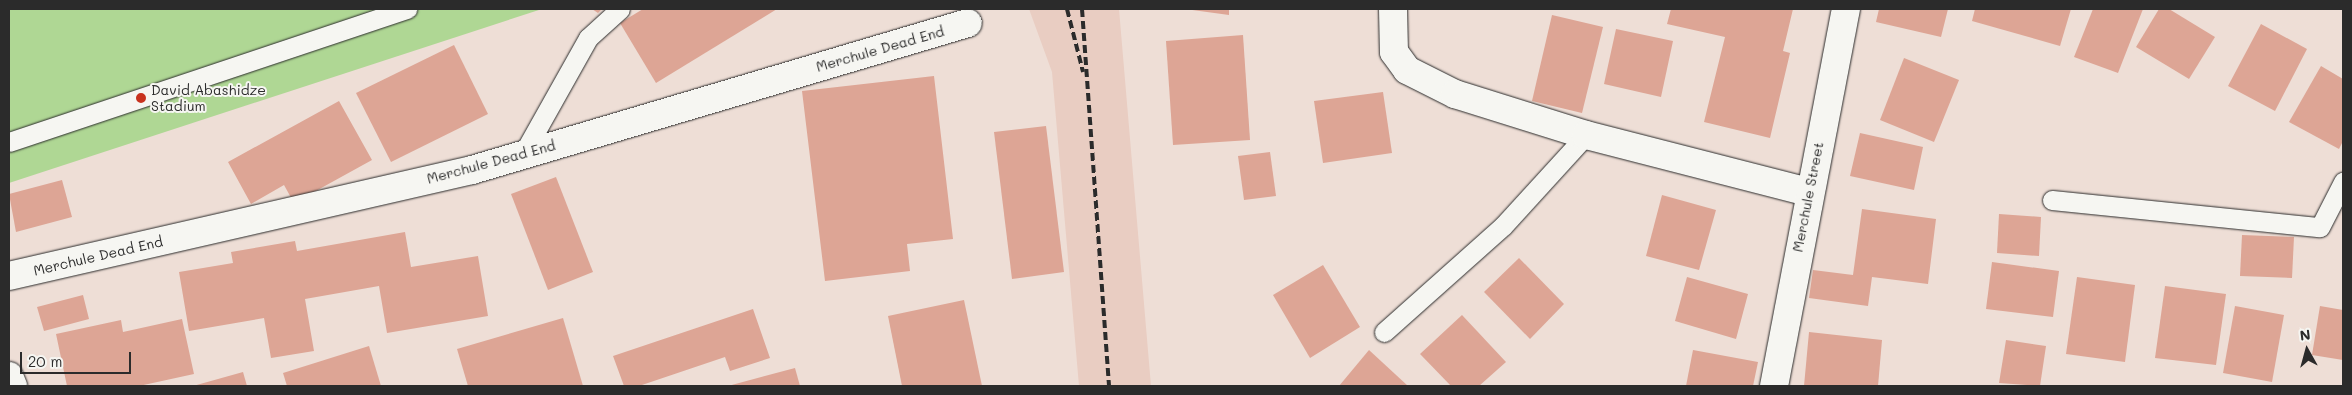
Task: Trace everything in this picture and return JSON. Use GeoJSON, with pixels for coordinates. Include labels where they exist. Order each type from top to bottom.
{"type":"FeatureCollection","features":[{"type":"Feature","properties":{"kind":"street"},"geometry":{"type":"LineString","coordinates":[[1394,9],[1394,52],[1407,70],[1454,94],[1586,135],[1808,192]]}},
{"type":"Feature","properties":{"kind":"street","name":"Merchule Street"},"geometry":{"type":"LineString","coordinates":[[1774,386],[1808,192],[1846,9]]}},
{"type":"Feature","properties":{"kind":"street","name":"Merchule Dead End"},"geometry":{"type":"LineString","coordinates":[[9,276],[523,154],[968,23]]}},
{"type":"Feature","properties":{"kind":"street"},"geometry":{"type":"LineString","coordinates":[[9,376],[13,386]]}},
{"type":"Feature","properties":{"kind":"lane"},"geometry":{"type":"LineString","coordinates":[[9,142],[407,9]]}},
{"type":"Feature","properties":{"kind":"lane"},"geometry":{"type":"LineString","coordinates":[[523,154],[588,38],[620,9]]}},
{"type":"Feature","properties":{"kind":"lane"},"geometry":{"type":"LineString","coordinates":[[1384,332],[1503,226],[1586,135]]}},
{"type":"Feature","properties":{"kind":"lane"},"geometry":{"type":"LineString","coordinates":[[2052,200],[2320,227],[2343,182]]}},
{"type":"Feature","properties":{"kind":"shaded area"},"geometry":{"type":"Polygon","coordinates":[[[1029,9],[1119,9],[1151,386],[1079,386],[1052,72],[1029,9]]]}},
{"type":"Feature","properties":{"kind":"green space","name":"David Abashidze Stadium"},"geometry":{"type":"Polygon","coordinates":[[[9,9],[542,9],[9,183],[9,9]]]}},
{"type":"Feature","properties":{"kind":"building"},"geometry":{"type":"Polygon","coordinates":[[[592,9],[602,9],[598,13],[592,9]]]}},
{"type":"Feature","properties":{"kind":"building"},"geometry":{"type":"Polygon","coordinates":[[[643,9],[777,9],[656,83],[620,23],[643,9]]]}},
{"type":"Feature","properties":{"kind":"building"},"geometry":{"type":"Polygon","coordinates":[[[1185,9],[1229,9],[1229,15],[1185,9]]]}},
{"type":"Feature","properties":{"kind":"building"},"geometry":{"type":"Polygon","coordinates":[[[1671,9],[1793,9],[1783,51],[1790,53],[1770,138],[1704,122],[1725,37],[1667,24],[1671,9]]]}},
{"type":"Feature","properties":{"kind":"building"},"geometry":{"type":"Polygon","coordinates":[[[1879,9],[1948,9],[1941,37],[1876,22],[1879,9]]]}},
{"type":"Feature","properties":{"kind":"building"},"geometry":{"type":"Polygon","coordinates":[[[1975,9],[2071,9],[2060,46],[1972,21],[1975,9]]]}},
{"type":"Feature","properties":{"kind":"building"},"geometry":{"type":"Polygon","coordinates":[[[2093,9],[2143,9],[2118,73],[2074,57],[2093,9]]]}},
{"type":"Feature","properties":{"kind":"building"},"geometry":{"type":"Polygon","coordinates":[[[2159,9],[2169,9],[2215,37],[2189,79],[2136,47],[2159,9]]]}},
{"type":"Feature","properties":{"kind":"building"},"geometry":{"type":"Polygon","coordinates":[[[1552,15],[1603,27],[1582,113],[1532,101],[1552,15]]]}},
{"type":"Feature","properties":{"kind":"building"},"geometry":{"type":"Polygon","coordinates":[[[2261,24],[2307,49],[2275,111],[2228,86],[2261,24]]]}},
{"type":"Feature","properties":{"kind":"building"},"geometry":{"type":"Polygon","coordinates":[[[1616,29],[1673,41],[1661,97],[1604,84],[1616,29]]]}},
{"type":"Feature","properties":{"kind":"building"},"geometry":{"type":"Polygon","coordinates":[[[1243,35],[1250,140],[1173,145],[1166,41],[1243,35]]]}},
{"type":"Feature","properties":{"kind":"building"},"geometry":{"type":"Polygon","coordinates":[[[454,45],[488,114],[391,162],[356,93],[454,45]]]}},
{"type":"Feature","properties":{"kind":"building"},"geometry":{"type":"Polygon","coordinates":[[[1904,58],[1959,80],[1934,142],[1880,120],[1904,58]]]}},
{"type":"Feature","properties":{"kind":"building"},"geometry":{"type":"Polygon","coordinates":[[[2321,66],[2343,79],[2343,141],[2339,149],[2289,122],[2321,66]]]}},
{"type":"Feature","properties":{"kind":"building"},"geometry":{"type":"Polygon","coordinates":[[[934,76],[953,239],[907,244],[910,271],[825,281],[802,91],[934,76]]]}},
{"type":"Feature","properties":{"kind":"building"},"geometry":{"type":"Polygon","coordinates":[[[1383,92],[1392,153],[1323,163],[1314,101],[1383,92]]]}},
{"type":"Feature","properties":{"kind":"building"},"geometry":{"type":"Polygon","coordinates":[[[339,101],[372,160],[294,203],[284,185],[251,204],[228,162],[339,101]]]}},
{"type":"Feature","properties":{"kind":"building"},"geometry":{"type":"Polygon","coordinates":[[[1046,126],[1064,272],[1012,279],[994,132],[1046,126]]]}},
{"type":"Feature","properties":{"kind":"building"},"geometry":{"type":"Polygon","coordinates":[[[1860,133],[1923,147],[1914,190],[1850,176],[1860,133]]]}},
{"type":"Feature","properties":{"kind":"building"},"geometry":{"type":"Polygon","coordinates":[[[1270,152],[1276,196],[1244,200],[1238,156],[1270,152]]]}},
{"type":"Feature","properties":{"kind":"building"},"geometry":{"type":"Polygon","coordinates":[[[556,177],[593,272],[548,290],[511,194],[556,177]]]}},
{"type":"Feature","properties":{"kind":"building"},"geometry":{"type":"Polygon","coordinates":[[[62,180],[72,217],[16,232],[9,194],[62,180]]]}},
{"type":"Feature","properties":{"kind":"building"},"geometry":{"type":"Polygon","coordinates":[[[1662,195],[1716,210],[1699,270],[1646,256],[1662,195]]]}},
{"type":"Feature","properties":{"kind":"building"},"geometry":{"type":"Polygon","coordinates":[[[1862,209],[1936,219],[1928,284],[1872,277],[1868,306],[1809,298],[1813,270],[1853,275],[1862,209]]]}},
{"type":"Feature","properties":{"kind":"building"},"geometry":{"type":"Polygon","coordinates":[[[1999,214],[2041,217],[2039,256],[1997,253],[1999,214]]]}},
{"type":"Feature","properties":{"kind":"building"},"geometry":{"type":"Polygon","coordinates":[[[405,232],[411,267],[478,256],[488,316],[387,333],[379,286],[305,299],[314,351],[271,358],[264,318],[189,331],[179,272],[233,263],[231,252],[295,241],[297,251],[405,232]]]}},
{"type":"Feature","properties":{"kind":"building"},"geometry":{"type":"Polygon","coordinates":[[[2242,235],[2294,237],[2292,278],[2240,276],[2242,235]]]}},
{"type":"Feature","properties":{"kind":"building"},"geometry":{"type":"Polygon","coordinates":[[[1519,258],[1564,304],[1530,339],[1484,292],[1519,258]]]}},
{"type":"Feature","properties":{"kind":"building"},"geometry":{"type":"Polygon","coordinates":[[[1992,262],[2059,271],[2053,317],[1986,309],[1992,262]]]}},
{"type":"Feature","properties":{"kind":"building"},"geometry":{"type":"Polygon","coordinates":[[[1323,265],[1360,327],[1310,358],[1273,295],[1323,265]]]}},
{"type":"Feature","properties":{"kind":"building"},"geometry":{"type":"Polygon","coordinates":[[[1687,277],[1748,294],[1736,339],[1675,321],[1687,277]]]}},
{"type":"Feature","properties":{"kind":"building"},"geometry":{"type":"Polygon","coordinates":[[[2077,277],[2135,285],[2125,362],[2066,354],[2077,277]]]}},
{"type":"Feature","properties":{"kind":"building"},"geometry":{"type":"Polygon","coordinates":[[[2165,286],[2226,294],[2216,365],[2155,358],[2165,286]]]}},
{"type":"Feature","properties":{"kind":"building"},"geometry":{"type":"Polygon","coordinates":[[[83,295],[89,319],[44,331],[37,307],[83,295]]]}},
{"type":"Feature","properties":{"kind":"building"},"geometry":{"type":"Polygon","coordinates":[[[964,300],[982,386],[902,386],[888,316],[964,300]]]}},
{"type":"Feature","properties":{"kind":"building"},"geometry":{"type":"Polygon","coordinates":[[[2235,306],[2284,315],[2272,382],[2223,373],[2235,306]]]}},
{"type":"Feature","properties":{"kind":"building"},"geometry":{"type":"Polygon","coordinates":[[[2320,306],[2343,310],[2343,360],[2312,355],[2320,306]]]}},
{"type":"Feature","properties":{"kind":"building"},"geometry":{"type":"Polygon","coordinates":[[[753,309],[770,358],[730,371],[725,357],[639,386],[624,386],[613,356],[753,309]]]}},
{"type":"Feature","properties":{"kind":"building"},"geometry":{"type":"Polygon","coordinates":[[[1462,315],[1506,362],[1479,386],[1451,386],[1420,354],[1462,315]]]}},
{"type":"Feature","properties":{"kind":"building"},"geometry":{"type":"Polygon","coordinates":[[[563,318],[583,386],[468,386],[457,349],[563,318]]]}},
{"type":"Feature","properties":{"kind":"building"},"geometry":{"type":"Polygon","coordinates":[[[182,319],[194,374],[139,386],[67,386],[56,334],[121,320],[123,332],[182,319]]]}},
{"type":"Feature","properties":{"kind":"building"},"geometry":{"type":"Polygon","coordinates":[[[1809,332],[1882,340],[1878,386],[1804,386],[1809,332]]]}},
{"type":"Feature","properties":{"kind":"building"},"geometry":{"type":"Polygon","coordinates":[[[2006,340],[2046,346],[2040,386],[1999,383],[2006,340]]]}},
{"type":"Feature","properties":{"kind":"building"},"geometry":{"type":"Polygon","coordinates":[[[369,346],[381,386],[287,386],[283,373],[369,346]]]}},
{"type":"Feature","properties":{"kind":"building"},"geometry":{"type":"Polygon","coordinates":[[[1369,350],[1408,386],[1339,386],[1369,350]]]}},
{"type":"Feature","properties":{"kind":"building"},"geometry":{"type":"Polygon","coordinates":[[[1693,350],[1758,362],[1753,386],[1686,386],[1693,350]]]}},
{"type":"Feature","properties":{"kind":"building"},"geometry":{"type":"Polygon","coordinates":[[[795,368],[800,386],[728,386],[795,368]]]}},
{"type":"Feature","properties":{"kind":"building"},"geometry":{"type":"Polygon","coordinates":[[[243,372],[247,386],[193,386],[243,372]]]}},
{"type":"Feature","properties":{"kind":"railway"},"geometry":{"type":"LineString","coordinates":[[1067,9],[1083,72]]}},
{"type":"Feature","properties":{"kind":"railway"},"geometry":{"type":"LineString","coordinates":[[1082,9],[1109,386]]}},
{"type":"Feature","properties":{"kind":"place","name":"David Abashidze Stadium"},"geometry":{"type":"Point","coordinates":[141,98]}}]}
